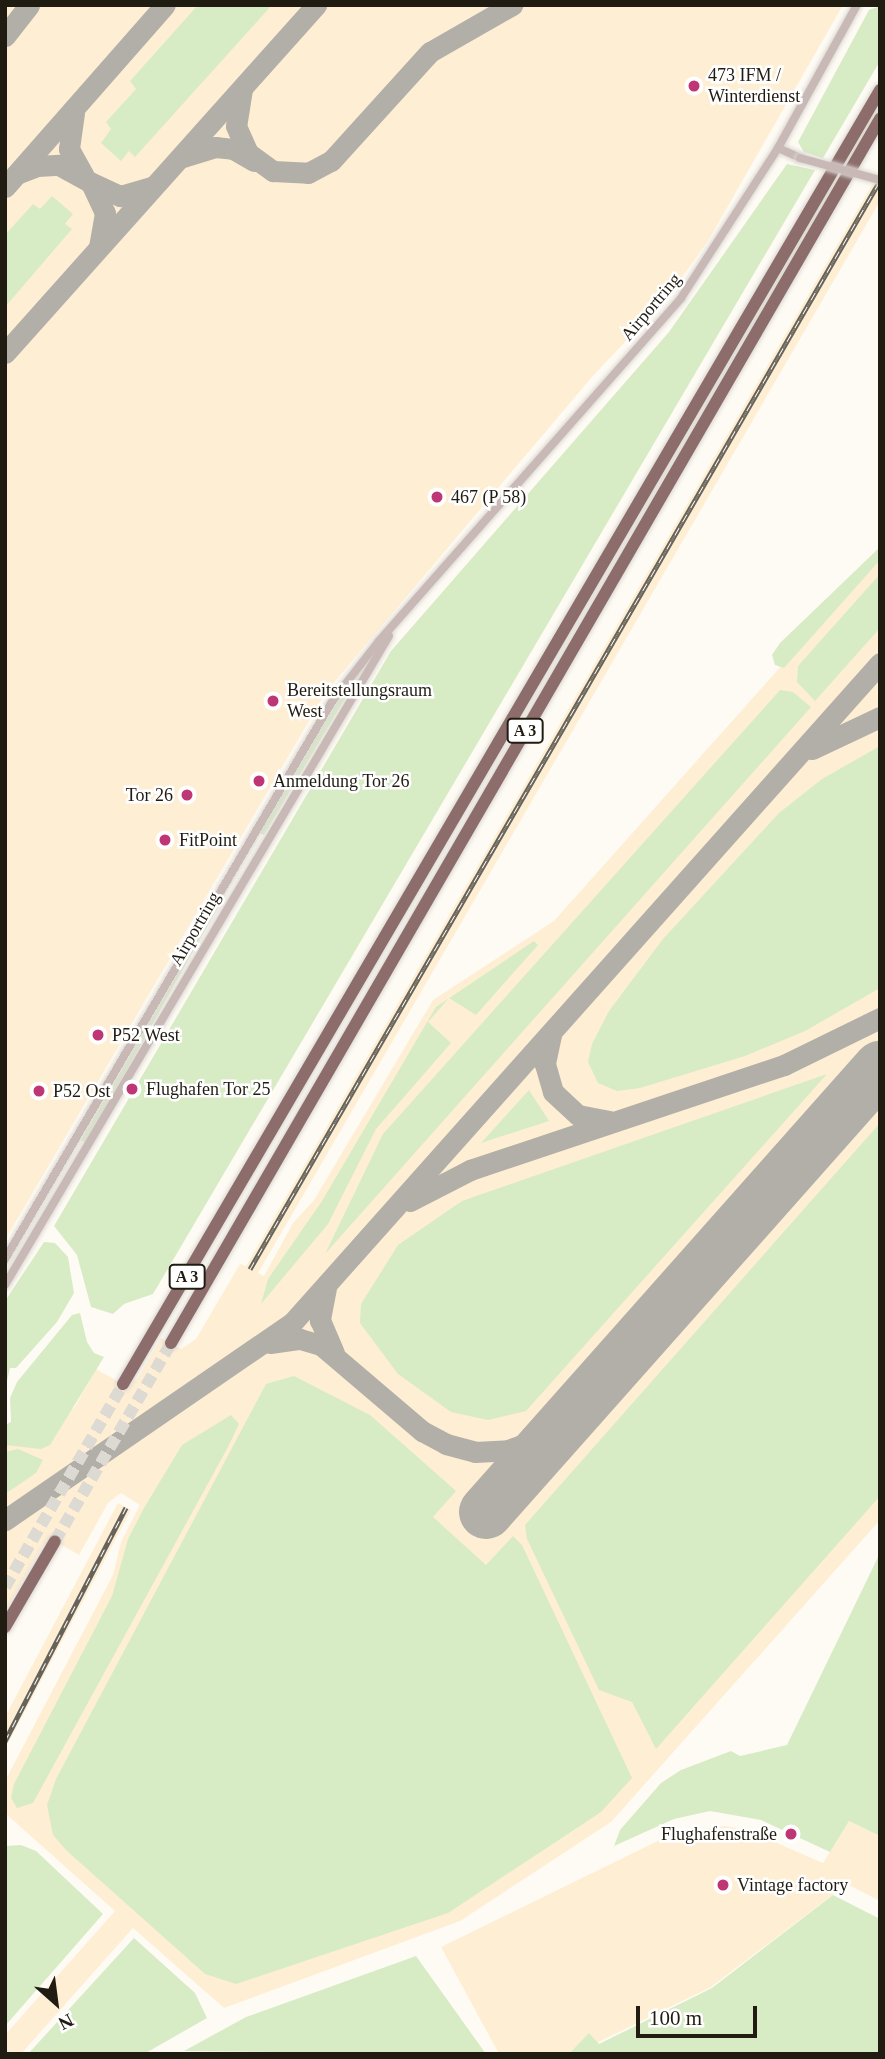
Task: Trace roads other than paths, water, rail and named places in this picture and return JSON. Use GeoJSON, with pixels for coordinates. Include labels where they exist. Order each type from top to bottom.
{"type":"FeatureCollection","features":[{"type":"Feature","properties":{"kind":"highway","name":"A 3"},"geometry":{"type":"LineString","coordinates":[[123,1384],[880,90]]}},
{"type":"Feature","properties":{"kind":"highway","name":"A 3"},"geometry":{"type":"LineString","coordinates":[[170,1343],[880,119]]}},
{"type":"Feature","properties":{"kind":"highway"},"geometry":{"type":"LineString","coordinates":[[5,1627],[55,1541]]}},
{"type":"Feature","properties":{"kind":"street","name":"Airportring"},"geometry":{"type":"LineString","coordinates":[[5,1259],[332,700],[421,594],[681,298],[778,148],[857,5]]}},
{"type":"Feature","properties":{"kind":"street"},"geometry":{"type":"LineString","coordinates":[[778,148],[800,158],[880,180]]}},
{"type":"Feature","properties":{"kind":"street","name":"Airportring"},"geometry":{"type":"LineString","coordinates":[[5,1285],[360,680],[421,594]]}},
{"type":"Feature","properties":{"kind":"tunnel"},"geometry":{"type":"LineString","coordinates":[[55,1541],[171,1343]]}},
{"type":"Feature","properties":{"kind":"tunnel"},"geometry":{"type":"LineString","coordinates":[[5,1587],[123,1384]]}},
{"type":"Feature","properties":{"kind":"railway"},"geometry":{"type":"LineString","coordinates":[[250,1269],[878,184]]}},
{"type":"Feature","properties":{"kind":"railway"},"geometry":{"type":"LineString","coordinates":[[5,1741],[126,1508]]}},
{"type":"Feature","properties":{"kind":"place","name":"473 IFM / Winterdienst"},"geometry":{"type":"Point","coordinates":[694,86]}},
{"type":"Feature","properties":{"kind":"place","name":"467 (P 58)"},"geometry":{"type":"Point","coordinates":[437,497]}},
{"type":"Feature","properties":{"kind":"place","name":"Bereitstellungsraum West"},"geometry":{"type":"Point","coordinates":[273,701]}},
{"type":"Feature","properties":{"kind":"place","name":"Anmeldung Tor 26"},"geometry":{"type":"Point","coordinates":[259,781]}},
{"type":"Feature","properties":{"kind":"place","name":"Tor 26"},"geometry":{"type":"Point","coordinates":[187,795]}},
{"type":"Feature","properties":{"kind":"place","name":"FitPoint"},"geometry":{"type":"Point","coordinates":[165,840]}},
{"type":"Feature","properties":{"kind":"place","name":"P52 West"},"geometry":{"type":"Point","coordinates":[98,1035]}},
{"type":"Feature","properties":{"kind":"place","name":"Flughafen Tor 25"},"geometry":{"type":"Point","coordinates":[132,1089]}},
{"type":"Feature","properties":{"kind":"place","name":"P52 Ost"},"geometry":{"type":"Point","coordinates":[39,1091]}},
{"type":"Feature","properties":{"kind":"place","name":"Flughafenstraße"},"geometry":{"type":"Point","coordinates":[791,1834]}},
{"type":"Feature","properties":{"kind":"place","name":"Vintage factory"},"geometry":{"type":"Point","coordinates":[723,1885]}}]}
